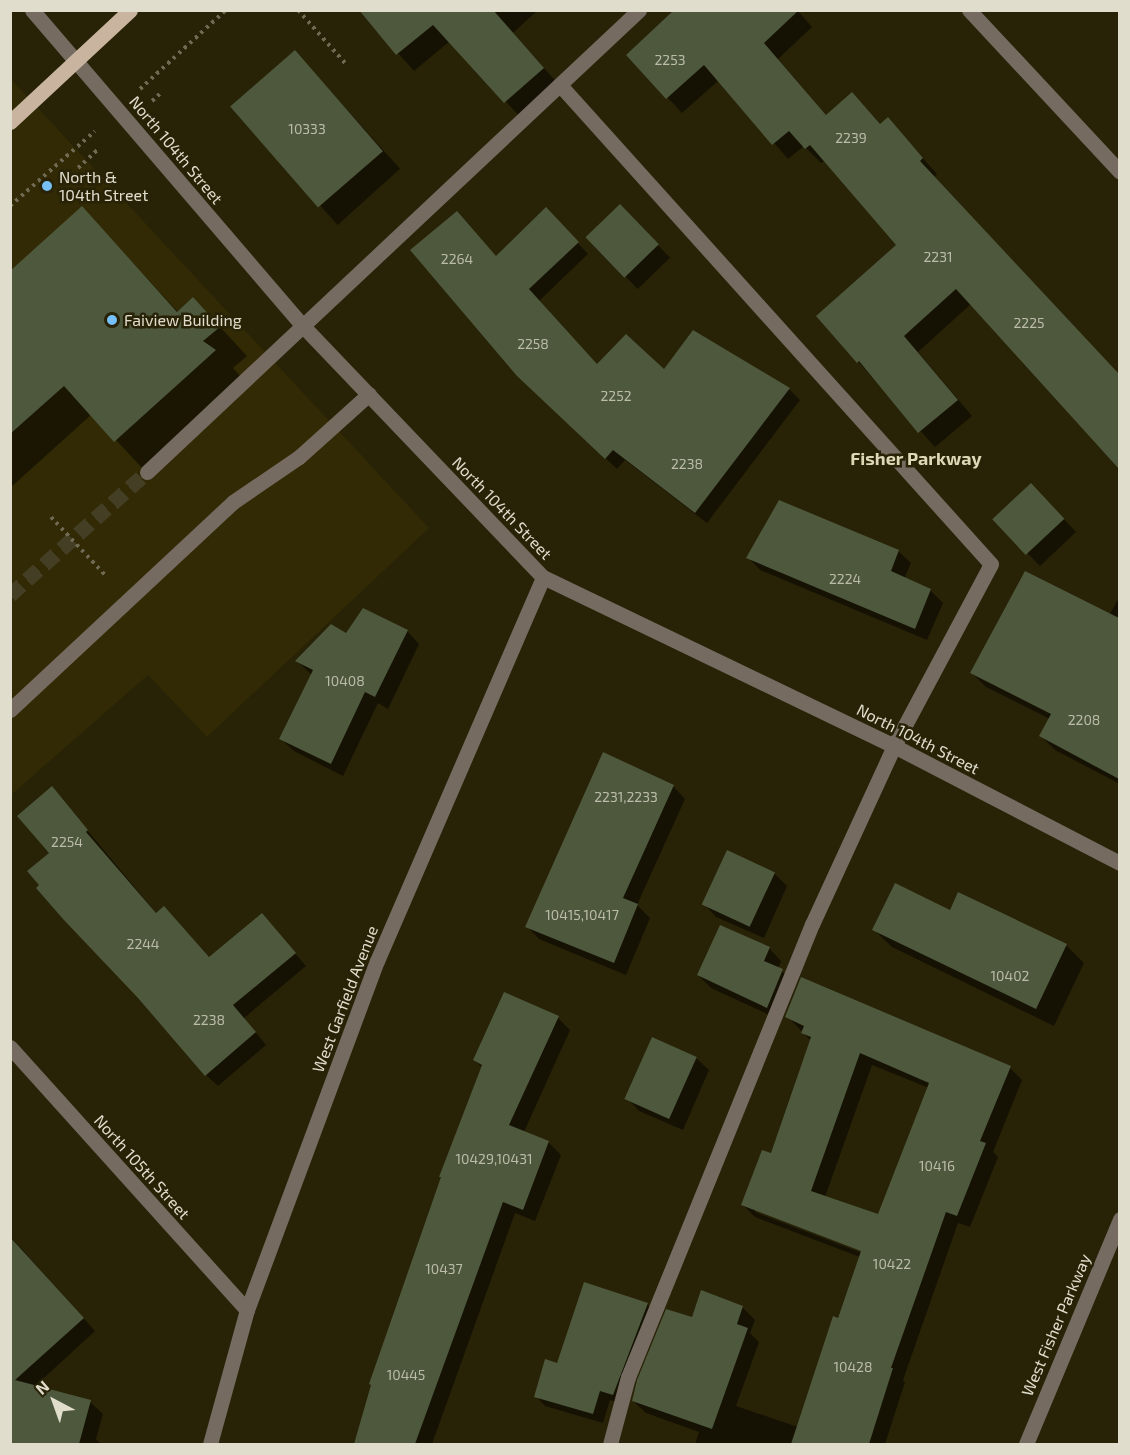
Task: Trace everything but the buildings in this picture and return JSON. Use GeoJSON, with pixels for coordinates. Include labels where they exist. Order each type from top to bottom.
{"type":"FeatureCollection","features":[{"type":"Feature","properties":{"kind":"main road"},"geometry":{"type":"LineString","coordinates":[[10,122],[130,10]]}},
{"type":"Feature","properties":{"kind":"street","name":"North 104th Street"},"geometry":{"type":"LineString","coordinates":[[32,10],[302,325],[543,577],[894,746],[1119,863]]}},
{"type":"Feature","properties":{"kind":"street"},"geometry":{"type":"LineString","coordinates":[[147,472],[639,10]]}},
{"type":"Feature","properties":{"kind":"street"},"geometry":{"type":"LineString","coordinates":[[969,10],[1119,172]]}},
{"type":"Feature","properties":{"kind":"street"},"geometry":{"type":"LineString","coordinates":[[560,85],[991,564],[894,746],[798,957],[628,1377],[610,1444]]}},
{"type":"Feature","properties":{"kind":"street"},"geometry":{"type":"LineString","coordinates":[[10,710],[233,502],[299,457],[369,394]]}},
{"type":"Feature","properties":{"kind":"street","name":"West Garfield Avenue"},"geometry":{"type":"LineString","coordinates":[[210,1444],[247,1310],[377,961],[543,577]]}},
{"type":"Feature","properties":{"kind":"street","name":"North 105th Street"},"geometry":{"type":"LineString","coordinates":[[10,1047],[247,1310]]}},
{"type":"Feature","properties":{"kind":"street","name":"West Fisher Parkway"},"geometry":{"type":"LineString","coordinates":[[1026,1444],[1119,1219]]}},
{"type":"Feature","properties":{"kind":"path"},"geometry":{"type":"LineString","coordinates":[[143,87],[226,10]]}},
{"type":"Feature","properties":{"kind":"path"},"geometry":{"type":"LineString","coordinates":[[298,10],[345,63]]}},
{"type":"Feature","properties":{"kind":"path"},"geometry":{"type":"LineString","coordinates":[[149,103],[162,92]]}},
{"type":"Feature","properties":{"kind":"path"},"geometry":{"type":"LineString","coordinates":[[10,206],[78,145]]}},
{"type":"Feature","properties":{"kind":"path"},"geometry":{"type":"LineString","coordinates":[[78,168],[97,150]]}},
{"type":"Feature","properties":{"kind":"path"},"geometry":{"type":"LineString","coordinates":[[51,517],[128,600]]}},
{"type":"Feature","properties":{"kind":"shaded area"},"geometry":{"type":"Polygon","coordinates":[[[10,78],[429,528],[207,737],[148,675],[11,795],[10,78]]]}},
{"type":"Feature","properties":{"kind":"tunnel"},"geometry":{"type":"LineString","coordinates":[[10,595],[147,472]]}},
{"type":"Feature","properties":{"kind":"place","name":"North & 104th Street"},"geometry":{"type":"Point","coordinates":[47,186]}},
{"type":"Feature","properties":{"kind":"place","name":"Faiview Building"},"geometry":{"type":"Point","coordinates":[112,320]}},
{"type":"Feature","properties":{"kind":"district","name":"Fisher Parkway"},"geometry":{"type":"Point","coordinates":[916,458]}}]}
